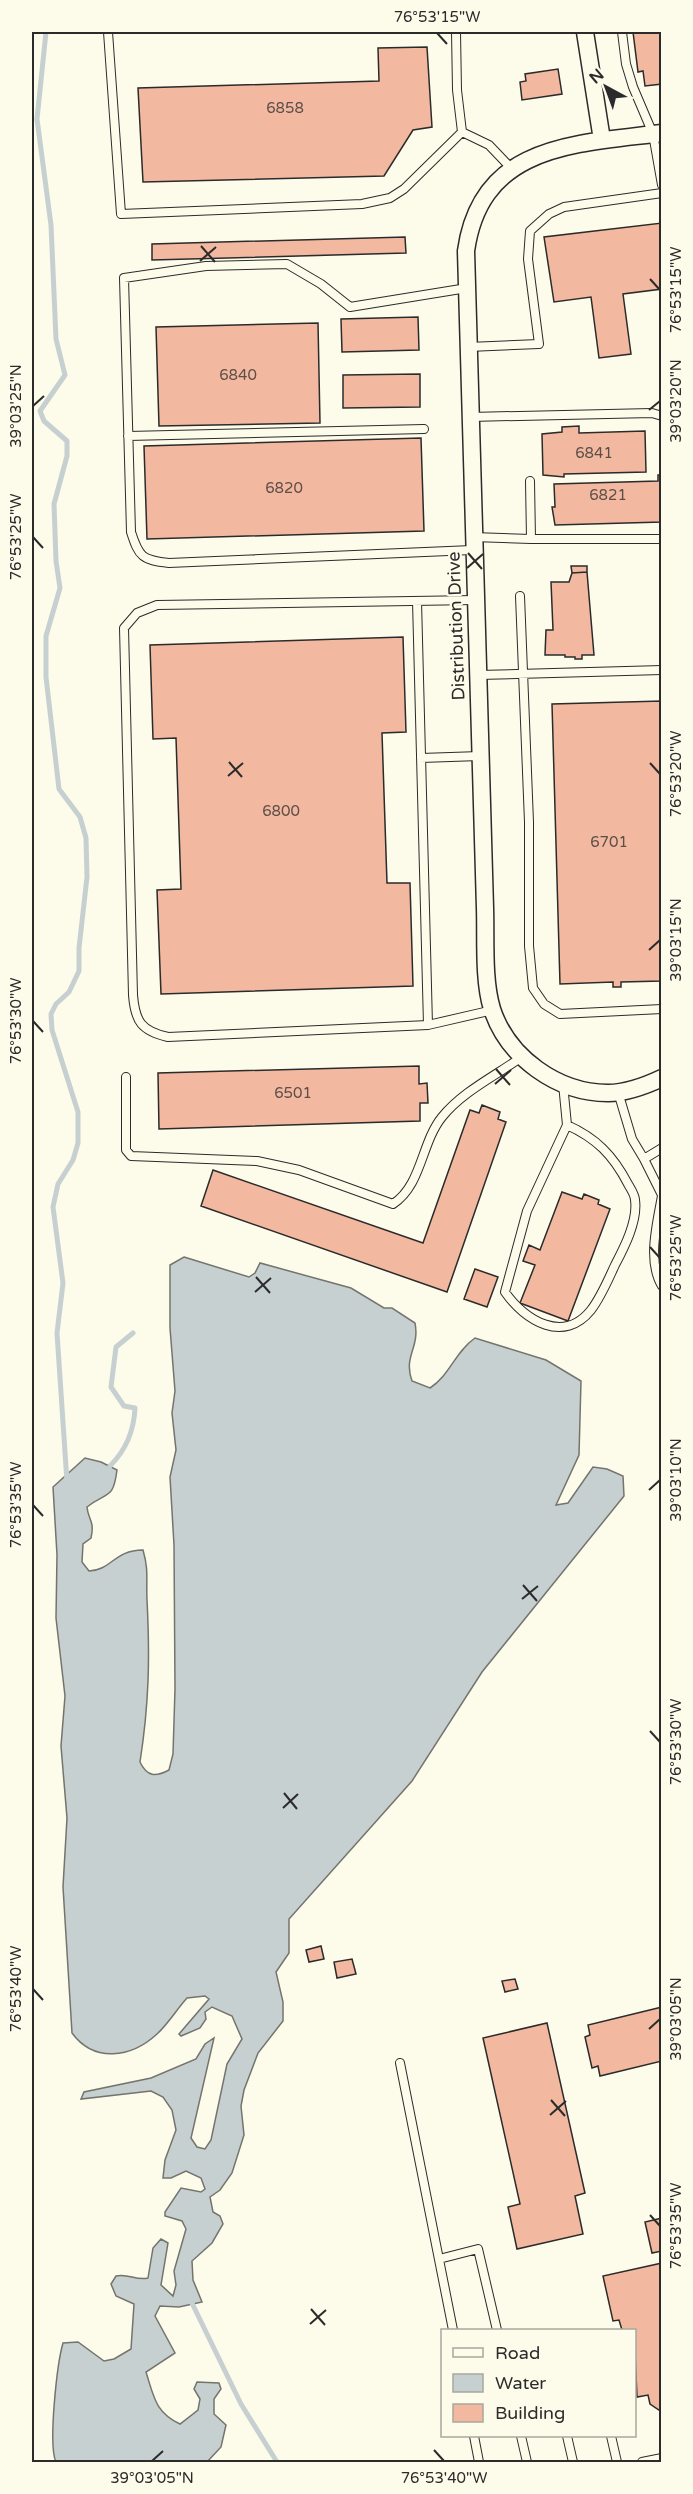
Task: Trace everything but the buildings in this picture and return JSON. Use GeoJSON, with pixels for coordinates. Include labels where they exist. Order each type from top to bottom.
{"type":"FeatureCollection","features":[{"type":"Feature","properties":{"kind":"street"},"geometry":{"type":"LineString","coordinates":[[585,32],[602,140]]}},
{"type":"Feature","properties":{"kind":"street","name":"Distribution Drive"},"geometry":{"type":"LineString","coordinates":[[657,134],[602,140],[541,153],[512,169],[488,189],[475,213],[466,251],[466,288],[484,908],[493,1010],[505,1033],[523,1056],[547,1078],[595,1092],[618,1092],[642,1087],[662,1078]]}},
{"type":"Feature","properties":{"kind":"lane"},"geometry":{"type":"LineString","coordinates":[[108,32],[121,214],[362,204],[390,198],[436,160],[462,132],[457,90],[456,32]]}},
{"type":"Feature","properties":{"kind":"lane"},"geometry":{"type":"LineString","coordinates":[[622,32],[630,80],[657,134],[662,185]]}},
{"type":"Feature","properties":{"kind":"lane"},"geometry":{"type":"LineString","coordinates":[[462,132],[489,145],[512,169]]}},
{"type":"Feature","properties":{"kind":"lane"},"geometry":{"type":"LineString","coordinates":[[468,347],[539,344],[528,259],[530,231],[549,214],[564,207],[662,193]]}},
{"type":"Feature","properties":{"kind":"lane"},"geometry":{"type":"LineString","coordinates":[[466,288],[350,307],[321,284],[287,264],[207,266],[124,278],[131,532],[138,554],[150,561],[169,563],[531,539],[662,539]]}},
{"type":"Feature","properties":{"kind":"lane"},"geometry":{"type":"LineString","coordinates":[[469,417],[652,413],[662,416]]}},
{"type":"Feature","properties":{"kind":"lane"},"geometry":{"type":"LineString","coordinates":[[128,436],[424,429]]}},
{"type":"Feature","properties":{"kind":"lane"},"geometry":{"type":"LineString","coordinates":[[530,481],[531,539]]}},
{"type":"Feature","properties":{"kind":"lane"},"geometry":{"type":"LineString","coordinates":[[520,596],[529,822],[529,946],[533,988],[544,1005],[560,1014],[662,1009]]}},
{"type":"Feature","properties":{"kind":"lane"},"geometry":{"type":"LineString","coordinates":[[475,600],[157,605],[136,613],[124,628],[133,995],[135,1016],[155,1034],[168,1037],[428,1025],[493,1010]]}},
{"type":"Feature","properties":{"kind":"lane"},"geometry":{"type":"LineString","coordinates":[[417,602],[428,1025]]}},
{"type":"Feature","properties":{"kind":"lane"},"geometry":{"type":"LineString","coordinates":[[477,675],[662,670]]}},
{"type":"Feature","properties":{"kind":"lane"},"geometry":{"type":"LineString","coordinates":[[421,758],[480,756]]}},
{"type":"Feature","properties":{"kind":"lane"},"geometry":{"type":"LineString","coordinates":[[126,1077],[126,1150],[131,1156],[257,1161],[299,1170],[393,1204],[400,1199],[414,1178],[440,1119],[460,1098],[523,1056]]}},
{"type":"Feature","properties":{"kind":"lane"},"geometry":{"type":"LineString","coordinates":[[563,1084],[567,1125],[527,1211],[505,1292],[522,1314],[539,1323],[565,1328],[583,1318],[592,1309],[620,1256],[635,1207],[635,1198],[613,1158],[594,1139],[567,1125]]}},
{"type":"Feature","properties":{"kind":"lane"},"geometry":{"type":"LineString","coordinates":[[618,1092],[632,1139],[662,1196],[654,1254],[657,1279],[662,1286]]}},
{"type":"Feature","properties":{"kind":"lane"},"geometry":{"type":"LineString","coordinates":[[644,1160],[662,1148]]}},
{"type":"Feature","properties":{"kind":"lane"},"geometry":{"type":"LineString","coordinates":[[400,2063],[453,2329]]}},
{"type":"Feature","properties":{"kind":"lane"},"geometry":{"type":"LineString","coordinates":[[439,2259],[478,2249],[497,2329]]}},
{"type":"Feature","properties":{"kind":"lane"},"geometry":{"type":"LineString","coordinates":[[474,2437],[479,2463]]}},
{"type":"Feature","properties":{"kind":"lane"},"geometry":{"type":"LineString","coordinates":[[521,2437],[527,2463]]}},
{"type":"Feature","properties":{"kind":"lane"},"geometry":{"type":"LineString","coordinates":[[567,2437],[573,2463]]}},
{"type":"Feature","properties":{"kind":"lane"},"geometry":{"type":"LineString","coordinates":[[611,2437],[617,2463]]}},
{"type":"Feature","properties":{"kind":"lane"},"geometry":{"type":"LineString","coordinates":[[642,2463],[662,2458]]}},
{"type":"Feature","properties":{"kind":"water"},"geometry":{"type":"Polygon","coordinates":[[[184,1257],[249,1277],[255,1273],[260,1263],[351,1288],[384,1308],[392,1308],[415,1323],[415,1339],[409,1365],[412,1381],[430,1388],[443,1377],[462,1350],[475,1338],[546,1360],[581,1381],[579,1455],[556,1505],[568,1503],[593,1467],[607,1469],[623,1476],[624,1496],[482,1672],[412,1781],[289,1919],[289,1953],[276,1972],[283,2002],[283,2021],[258,2053],[244,2090],[241,2106],[244,2135],[232,2173],[220,2190],[210,2197],[213,2212],[220,2216],[223,2224],[212,2243],[192,2261],[193,2280],[202,2302],[179,2307],[160,2306],[155,2316],[175,2353],[146,2372],[160,2409],[180,2424],[198,2410],[200,2399],[194,2389],[197,2382],[219,2383],[221,2389],[214,2399],[214,2414],[226,2425],[221,2447],[207,2462],[56,2462],[53,2422],[63,2343],[78,2342],[104,2361],[114,2359],[131,2349],[134,2304],[116,2296],[111,2284],[116,2276],[148,2278],[153,2248],[161,2239],[168,2243],[161,2285],[173,2296],[176,2285],[174,2271],[186,2229],[182,2221],[165,2216],[165,2212],[181,2188],[201,2192],[205,2189],[201,2178],[186,2171],[171,2178],[163,2178],[165,2160],[176,2130],[172,2110],[163,2097],[151,2091],[81,2099],[84,2092],[151,2078],[196,2059],[205,2044],[214,2038],[191,2138],[197,2147],[205,2149],[211,2140],[227,2064],[242,2039],[232,2016],[212,2007],[205,2012],[206,2019],[200,2028],[181,2036],[179,2034],[209,1999],[205,1996],[187,1998],[157,2034],[136,2048],[124,2052],[102,2053],[91,2049],[81,2043],[72,2033],[63,1887],[67,1818],[61,1746],[65,1696],[56,1618],[57,1555],[53,1487],[85,1458],[101,1462],[117,1470],[111,1491],[87,1507],[92,1532],[91,1538],[83,1544],[82,1562],[89,1571],[97,1570],[119,1556],[143,1550],[147,1570],[148,1661],[147,1701],[140,1762],[149,1773],[164,1772],[169,1770],[173,1754],[175,1689],[174,1545],[170,1477],[176,1450],[172,1413],[175,1391],[170,1328],[170,1265],[184,1257]]]}},
{"type":"Feature","properties":{"kind":"waterway"},"geometry":{"type":"LineString","coordinates":[[46,32],[37,119],[51,225],[56,339],[65,375],[40,411],[44,421],[67,441],[67,456],[54,504],[56,561],[60,588],[46,636],[46,677],[59,789],[80,817],[86,838],[87,877],[79,948],[79,971],[69,992],[56,1004],[51,1014],[52,1030],[78,1112],[78,1143],[73,1160],[58,1184],[53,1207],[63,1283],[57,1333],[67,1482]]}},
{"type":"Feature","properties":{"kind":"waterway"},"geometry":{"type":"LineString","coordinates":[[110,1466],[125,1447],[133,1425],[135,1408],[124,1406],[111,1387],[116,1347],[133,1333]]}},
{"type":"Feature","properties":{"kind":"waterway"},"geometry":{"type":"LineString","coordinates":[[190,2299],[241,2404],[277,2462]]}}]}
